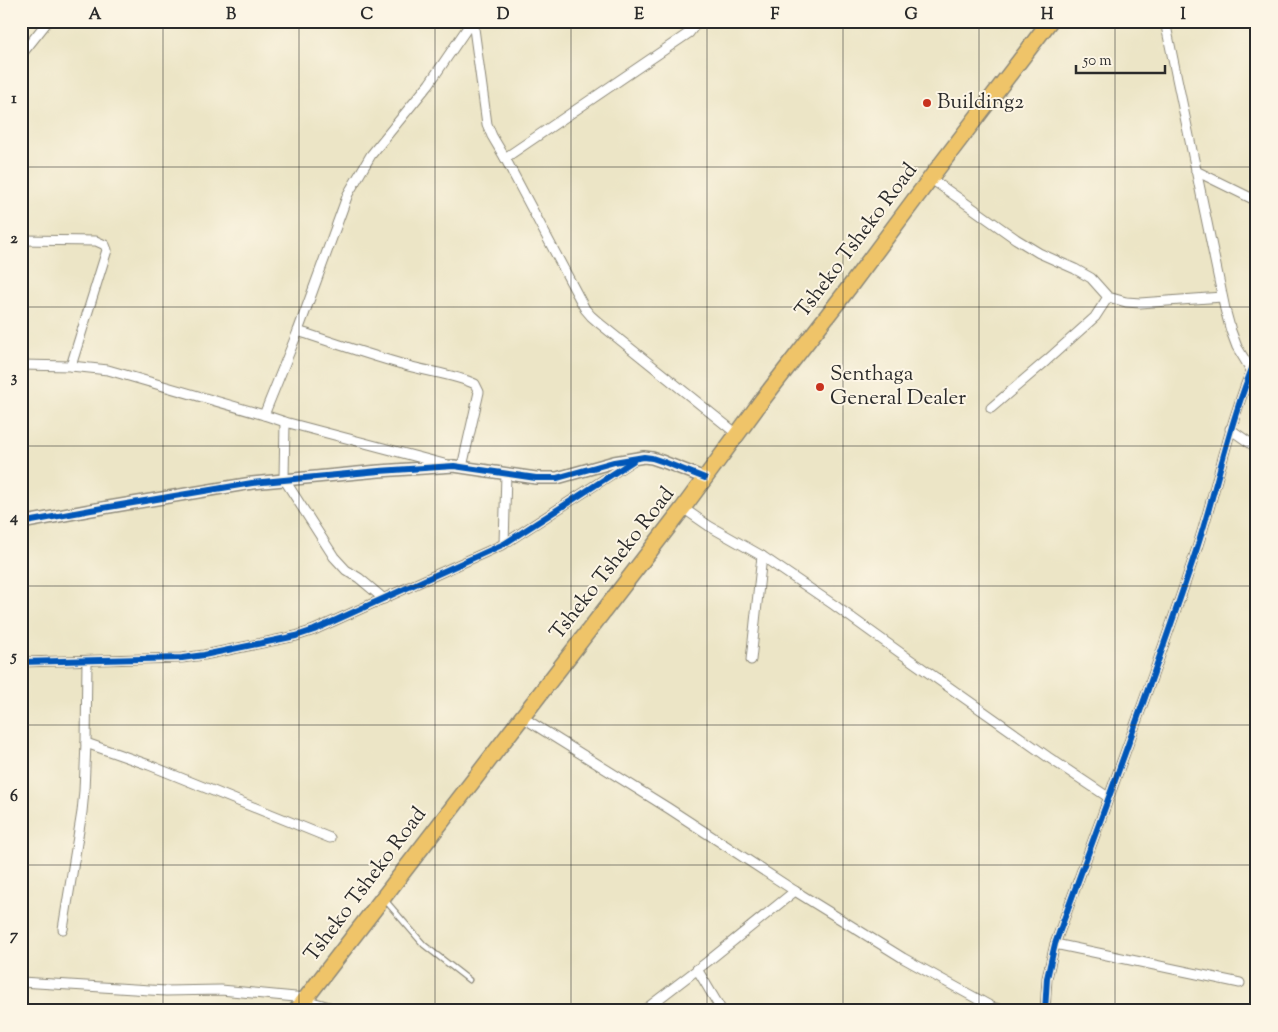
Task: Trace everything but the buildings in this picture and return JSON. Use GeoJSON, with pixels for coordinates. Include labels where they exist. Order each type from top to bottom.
{"type":"FeatureCollection","features":[{"type":"Feature","properties":{"kind":"highway","name":"Tsheko Tsheko Road"},"geometry":{"type":"LineString","coordinates":[[296,1011],[683,508],[1050,21]]}},
{"type":"Feature","properties":{"kind":"street"},"geometry":{"type":"LineString","coordinates":[[21,56],[48,21]]}},
{"type":"Feature","properties":{"kind":"street"},"geometry":{"type":"LineString","coordinates":[[472,21],[486,120],[492,136],[585,309],[591,316],[738,434]]}},
{"type":"Feature","properties":{"kind":"street"},"geometry":{"type":"LineString","coordinates":[[264,415],[298,331],[348,194],[371,155],[429,84],[472,21]]}},
{"type":"Feature","properties":{"kind":"street"},"geometry":{"type":"LineString","coordinates":[[505,158],[689,32],[696,25],[697,21]]}},
{"type":"Feature","properties":{"kind":"street"},"geometry":{"type":"LineString","coordinates":[[1165,21],[1222,297],[1237,347],[1251,370]]}},
{"type":"Feature","properties":{"kind":"street"},"geometry":{"type":"LineString","coordinates":[[1196,171],[1257,201]]}},
{"type":"Feature","properties":{"kind":"street"},"geometry":{"type":"LineString","coordinates":[[930,178],[1032,249],[1091,278],[1108,297],[1126,302],[1140,303],[1222,297]]}},
{"type":"Feature","properties":{"kind":"street"},"geometry":{"type":"LineString","coordinates":[[21,240],[96,241],[105,245],[107,250],[71,366]]}},
{"type":"Feature","properties":{"kind":"street"},"geometry":{"type":"LineString","coordinates":[[991,408],[1095,317],[1108,297]]}},
{"type":"Feature","properties":{"kind":"street"},"geometry":{"type":"LineString","coordinates":[[298,331],[386,360],[453,376],[475,384],[479,392],[458,467]]}},
{"type":"Feature","properties":{"kind":"street"},"geometry":{"type":"LineString","coordinates":[[1045,1011],[1047,978],[1055,944],[1154,672],[1197,547],[1230,430],[1257,357]]}},
{"type":"Feature","properties":{"kind":"street"},"geometry":{"type":"LineString","coordinates":[[21,365],[71,366],[108,370],[285,422],[458,467],[536,478],[557,478],[614,462],[637,458],[652,458],[705,478]]}},
{"type":"Feature","properties":{"kind":"street"},"geometry":{"type":"LineString","coordinates":[[285,422],[284,479],[334,557],[346,570],[384,599]]}},
{"type":"Feature","properties":{"kind":"street"},"geometry":{"type":"LineString","coordinates":[[1230,430],[1257,448]]}},
{"type":"Feature","properties":{"kind":"street"},"geometry":{"type":"LineString","coordinates":[[21,662],[182,658],[296,636],[314,630],[504,544],[637,458]]}},
{"type":"Feature","properties":{"kind":"street"},"geometry":{"type":"LineString","coordinates":[[21,523],[243,484],[379,471],[458,467]]}},
{"type":"Feature","properties":{"kind":"street"},"geometry":{"type":"LineString","coordinates":[[504,544],[506,474]]}},
{"type":"Feature","properties":{"kind":"street"},"geometry":{"type":"LineString","coordinates":[[683,508],[709,526],[762,556],[1108,797]]}},
{"type":"Feature","properties":{"kind":"street"},"geometry":{"type":"LineString","coordinates":[[751,660],[762,556]]}},
{"type":"Feature","properties":{"kind":"street"},"geometry":{"type":"LineString","coordinates":[[63,929],[83,805],[87,661]]}},
{"type":"Feature","properties":{"kind":"street"},"geometry":{"type":"LineString","coordinates":[[522,717],[903,958],[992,1007],[1007,1011]]}},
{"type":"Feature","properties":{"kind":"street"},"geometry":{"type":"LineString","coordinates":[[86,743],[149,765],[330,838]]}},
{"type":"Feature","properties":{"kind":"street"},"geometry":{"type":"LineString","coordinates":[[643,1011],[795,891]]}},
{"type":"Feature","properties":{"kind":"street"},"geometry":{"type":"LineString","coordinates":[[1055,944],[1240,983]]}},
{"type":"Feature","properties":{"kind":"street"},"geometry":{"type":"LineString","coordinates":[[697,969],[722,1011]]}},
{"type":"Feature","properties":{"kind":"street"},"geometry":{"type":"LineString","coordinates":[[21,982],[166,991],[222,990],[306,998]]}},
{"type":"Feature","properties":{"kind":"lane"},"geometry":{"type":"LineString","coordinates":[[382,898],[424,945],[469,980]]}},
{"type":"Feature","properties":{"kind":"lane"},"geometry":{"type":"LineString","coordinates":[[306,998],[351,1011]]}},
{"type":"Feature","properties":{"kind":"cycle path"},"geometry":{"type":"LineString","coordinates":[[1045,1011],[1047,978],[1055,944],[1180,598],[1197,548],[1239,404],[1257,357]]}},
{"type":"Feature","properties":{"kind":"cycle path"},"geometry":{"type":"LineString","coordinates":[[21,523],[252,483],[454,466],[536,478],[557,478],[614,462],[644,457],[664,462],[705,478]]}},
{"type":"Feature","properties":{"kind":"cycle path"},"geometry":{"type":"LineString","coordinates":[[21,662],[182,658],[296,636],[314,630],[504,544],[633,461]]}},
{"type":"Feature","properties":{"kind":"place","name":"Building2"},"geometry":{"type":"Point","coordinates":[927,103]}},
{"type":"Feature","properties":{"kind":"place","name":"Senthaga General Dealer"},"geometry":{"type":"Point","coordinates":[820,387]}}]}
